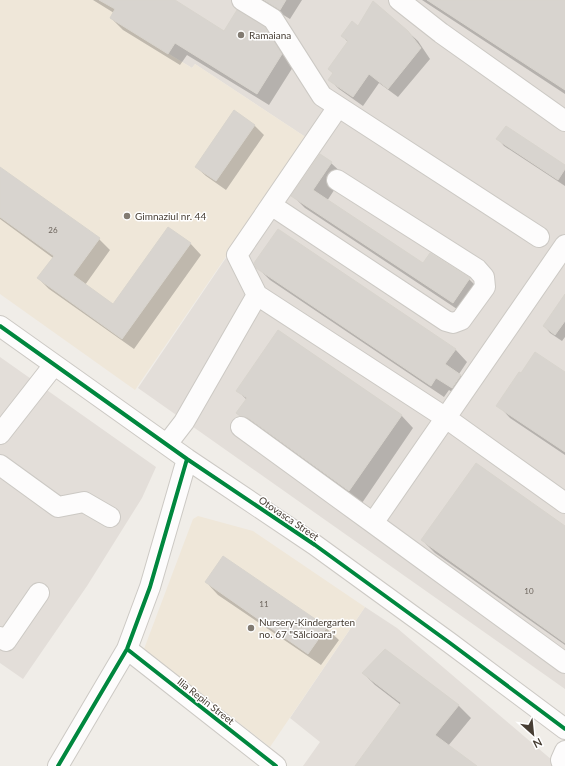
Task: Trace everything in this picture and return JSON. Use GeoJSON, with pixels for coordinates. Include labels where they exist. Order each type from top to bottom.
{"type":"FeatureCollection","features":[{"type":"Feature","properties":{"kind":"street"},"geometry":{"type":"LineString","coordinates":[[242,0],[273,19],[322,96],[539,237]]}},
{"type":"Feature","properties":{"kind":"street"},"geometry":{"type":"LineString","coordinates":[[399,0],[441,33],[565,121]]}},
{"type":"Feature","properties":{"kind":"street"},"geometry":{"type":"LineString","coordinates":[[338,106],[237,255],[257,295],[446,418],[565,503]]}},
{"type":"Feature","properties":{"kind":"street"},"geometry":{"type":"LineString","coordinates":[[271,205],[446,321],[453,323],[461,320],[484,286],[484,277],[477,270],[336,180]]}},
{"type":"Feature","properties":{"kind":"street"},"geometry":{"type":"LineString","coordinates":[[373,523],[565,245]]}},
{"type":"Feature","properties":{"kind":"street"},"geometry":{"type":"LineString","coordinates":[[167,444],[184,422],[257,295]]}},
{"type":"Feature","properties":{"kind":"street","name":"Otovasca Street"},"geometry":{"type":"LineString","coordinates":[[0,326],[187,459],[321,549],[565,729]]}},
{"type":"Feature","properties":{"kind":"street"},"geometry":{"type":"LineString","coordinates":[[2,428],[54,365]]}},
{"type":"Feature","properties":{"kind":"street"},"geometry":{"type":"LineString","coordinates":[[241,427],[565,663]]}},
{"type":"Feature","properties":{"kind":"street"},"geometry":{"type":"LineString","coordinates":[[58,766],[126,649],[150,586],[187,459]]}},
{"type":"Feature","properties":{"kind":"street"},"geometry":{"type":"LineString","coordinates":[[0,465],[58,507],[84,502],[110,517]]}},
{"type":"Feature","properties":{"kind":"street"},"geometry":{"type":"LineString","coordinates":[[0,637],[6,641],[39,593]]}},
{"type":"Feature","properties":{"kind":"street","name":"Ilia Repin Street"},"geometry":{"type":"LineString","coordinates":[[126,649],[276,766]]}},
{"type":"Feature","properties":{"kind":"street"},"geometry":{"type":"LineString","coordinates":[[563,766],[561,760],[565,751]]}},
{"type":"Feature","properties":{"kind":"shaded area","name":"Gimnaziul nr. 44"},"geometry":{"type":"Polygon","coordinates":[[[0,0],[99,0],[115,9],[110,18],[192,68],[195,64],[307,138],[135,390],[0,294],[0,0]]]}},
{"type":"Feature","properties":{"kind":"shaded area"},"geometry":{"type":"Polygon","coordinates":[[[99,0],[565,0],[565,689],[138,388],[307,138],[195,64],[192,68],[110,18],[99,0]]]}},
{"type":"Feature","properties":{"kind":"shaded area"},"geometry":{"type":"Polygon","coordinates":[[[0,357],[156,467],[142,498],[87,586],[23,679],[0,663],[0,357]]]}},
{"type":"Feature","properties":{"kind":"shaded area","name":"Nursery-Kindergarten no. 67 \"Sălcioara\""},"geometry":{"type":"Polygon","coordinates":[[[198,516],[253,531],[365,607],[270,747],[144,649],[193,519],[198,516]]]}},
{"type":"Feature","properties":{"kind":"shaded area"},"geometry":{"type":"Polygon","coordinates":[[[365,607],[397,628],[559,766],[303,766],[320,742],[290,718],[365,607]]]}},
{"type":"Feature","properties":{"kind":"building"},"geometry":{"type":"Polygon","coordinates":[[[99,0],[175,0],[224,31],[237,10],[265,27],[282,54],[257,94],[175,43],[168,54],[110,18],[115,9],[99,0]]]}},
{"type":"Feature","properties":{"kind":"building"},"geometry":{"type":"Polygon","coordinates":[[[264,0],[286,0],[280,10],[264,0]]]}},
{"type":"Feature","properties":{"kind":"building"},"geometry":{"type":"Polygon","coordinates":[[[427,0],[565,0],[565,90],[427,0]]]}},
{"type":"Feature","properties":{"kind":"building"},"geometry":{"type":"Polygon","coordinates":[[[373,1],[408,31],[421,48],[388,89],[369,74],[353,97],[328,80],[333,73],[328,69],[348,41],[341,36],[352,21],[358,26],[373,1]]]}},
{"type":"Feature","properties":{"kind":"building"},"geometry":{"type":"Polygon","coordinates":[[[234,110],[255,125],[216,181],[195,167],[234,110]]]}},
{"type":"Feature","properties":{"kind":"building"},"geometry":{"type":"Polygon","coordinates":[[[506,126],[565,165],[565,169],[558,180],[496,139],[506,126]]]}},
{"type":"Feature","properties":{"kind":"building"},"geometry":{"type":"Polygon","coordinates":[[[320,154],[332,162],[313,190],[423,263],[430,253],[470,278],[453,303],[291,196],[320,154]]]}},
{"type":"Feature","properties":{"kind":"building"},"geometry":{"type":"Polygon","coordinates":[[[0,167],[100,238],[73,275],[113,304],[168,227],[191,243],[122,339],[37,278],[54,256],[0,217],[0,167]]]}},
{"type":"Feature","properties":{"kind":"building"},"geometry":{"type":"Polygon","coordinates":[[[278,229],[456,349],[445,364],[461,375],[452,388],[436,378],[431,386],[256,268],[254,263],[278,229]]]}},
{"type":"Feature","properties":{"kind":"building"},"geometry":{"type":"Polygon","coordinates":[[[565,294],[565,321],[555,335],[543,326],[565,294]]]}},
{"type":"Feature","properties":{"kind":"building"},"geometry":{"type":"Polygon","coordinates":[[[278,330],[402,415],[349,491],[248,418],[240,416],[236,413],[247,398],[236,391],[278,330]]]}},
{"type":"Feature","properties":{"kind":"building"},"geometry":{"type":"Polygon","coordinates":[[[535,352],[565,372],[565,452],[496,406],[519,372],[521,373],[535,352]]]}},
{"type":"Feature","properties":{"kind":"building"},"geometry":{"type":"Polygon","coordinates":[[[476,463],[565,526],[565,643],[421,540],[476,463]]]}},
{"type":"Feature","properties":{"kind":"building"},"geometry":{"type":"Polygon","coordinates":[[[223,556],[327,627],[308,654],[205,582],[223,556]]]}},
{"type":"Feature","properties":{"kind":"building"},"geometry":{"type":"Polygon","coordinates":[[[385,649],[459,705],[435,735],[477,766],[355,766],[401,703],[362,673],[385,649]]]}},
{"type":"Feature","properties":{"kind":"cycle path"},"geometry":{"type":"LineString","coordinates":[[0,326],[187,459],[315,545],[565,729]]}},
{"type":"Feature","properties":{"kind":"cycle path"},"geometry":{"type":"LineString","coordinates":[[58,766],[127,649],[150,587],[187,459]]}},
{"type":"Feature","properties":{"kind":"cycle path"},"geometry":{"type":"LineString","coordinates":[[127,649],[276,766]]}},
{"type":"Feature","properties":{"kind":"place","name":"Ramaiana"},"geometry":{"type":"Point","coordinates":[241,35]}},
{"type":"Feature","properties":{"kind":"place","name":"Gimnaziul nr. 44"},"geometry":{"type":"Point","coordinates":[127,216]}},
{"type":"Feature","properties":{"kind":"place","name":"Nursery-Kindergarten no. 67 \"Sălcioara\""},"geometry":{"type":"Point","coordinates":[251,628]}}]}
